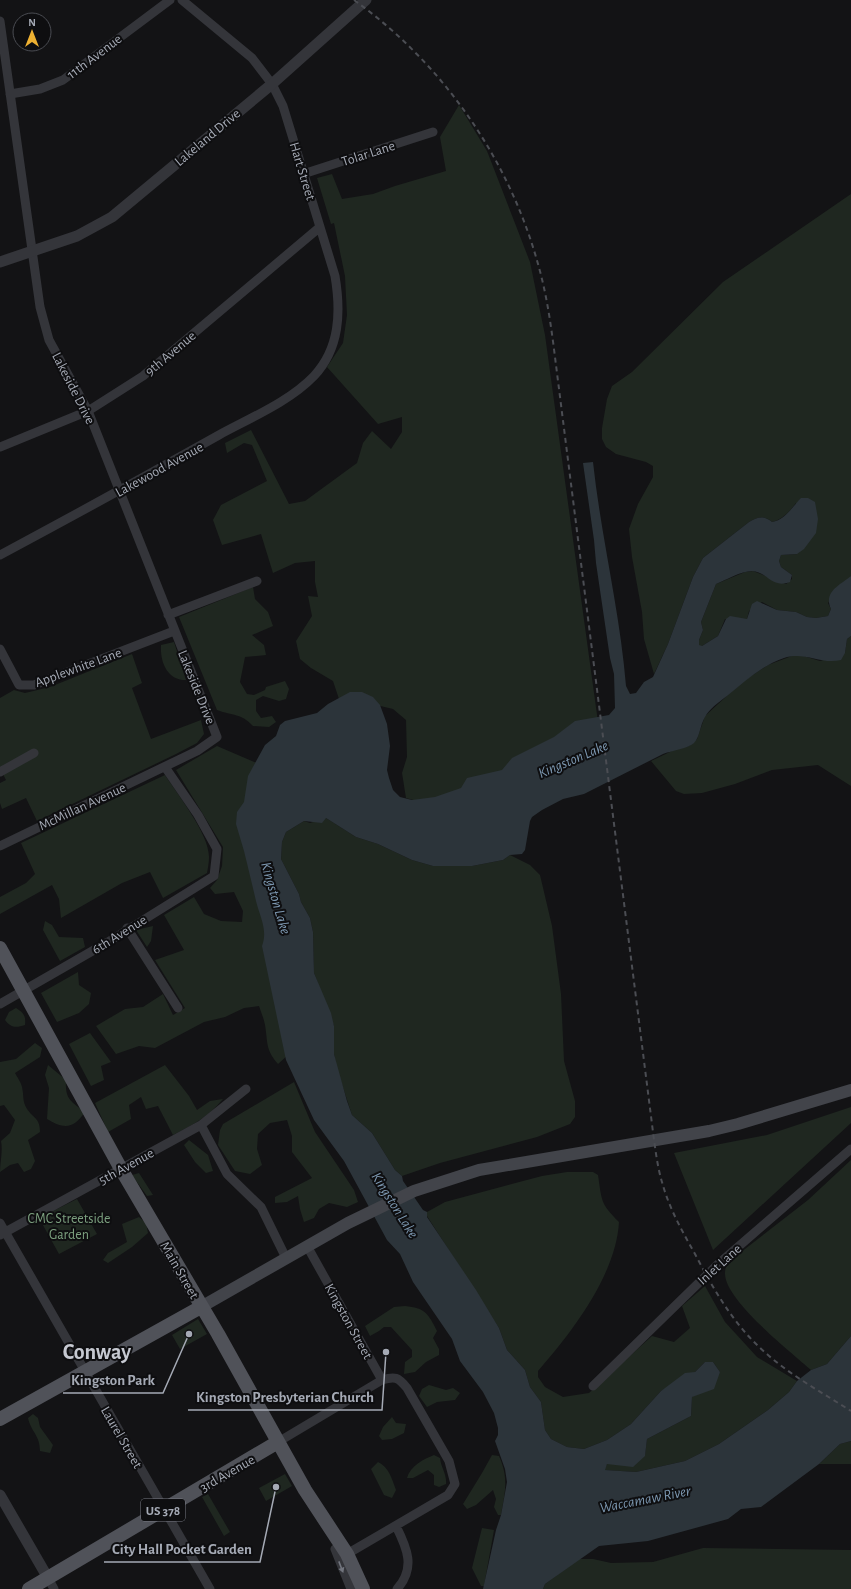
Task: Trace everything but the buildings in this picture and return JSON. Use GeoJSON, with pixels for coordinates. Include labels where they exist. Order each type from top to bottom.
{"type":"FeatureCollection","features":[{"type":"Feature","properties":{"kind":"main road","name":"Main Street"},"geometry":{"type":"LineString","coordinates":[[0,948],[121,1169],[305,1490],[344,1550],[363,1589]]}},
{"type":"Feature","properties":{"kind":"main road"},"geometry":{"type":"LineString","coordinates":[[0,1419],[348,1223],[388,1203],[439,1183],[479,1170],[723,1128],[851,1090]]}},
{"type":"Feature","properties":{"kind":"main road","name":"3rd Avenue"},"geometry":{"type":"LineString","coordinates":[[30,1589],[51,1583],[164,1510],[278,1442]]}},
{"type":"Feature","properties":{"kind":"street","name":"11th Avenue"},"geometry":{"type":"LineString","coordinates":[[10,94],[40,89],[63,80],[170,0]]}},
{"type":"Feature","properties":{"kind":"street","name":"Hart Street"},"geometry":{"type":"LineString","coordinates":[[182,0],[252,58],[272,84],[283,106],[335,276],[339,299],[339,318],[331,350],[314,375]]}},
{"type":"Feature","properties":{"kind":"street","name":"Lakeland Drive"},"geometry":{"type":"LineString","coordinates":[[0,262],[77,236],[112,217],[272,84],[366,0]]}},
{"type":"Feature","properties":{"kind":"street","name":"Lakeside Drive"},"geometry":{"type":"LineString","coordinates":[[0,21],[34,251],[40,306],[49,340],[88,411],[217,737]]}},
{"type":"Feature","properties":{"kind":"street","name":"Tolar Lane"},"geometry":{"type":"LineString","coordinates":[[303,174],[433,132]]}},
{"type":"Feature","properties":{"kind":"street","name":"9th Avenue"},"geometry":{"type":"LineString","coordinates":[[0,447],[88,411],[143,376],[320,227]]}},
{"type":"Feature","properties":{"kind":"street","name":"Lakewood Avenue"},"geometry":{"type":"LineString","coordinates":[[0,553],[120,491],[288,396],[314,375]]}},
{"type":"Feature","properties":{"kind":"street"},"geometry":{"type":"LineString","coordinates":[[168,614],[257,581]]}},
{"type":"Feature","properties":{"kind":"street","name":"Applewhite Lane"},"geometry":{"type":"LineString","coordinates":[[0,649],[19,685],[34,685],[174,631]]}},
{"type":"Feature","properties":{"kind":"street","name":"McMillan Avenue"},"geometry":{"type":"LineString","coordinates":[[0,846],[197,751],[217,737]]}},
{"type":"Feature","properties":{"kind":"street"},"geometry":{"type":"LineString","coordinates":[[0,772],[34,753]]}},
{"type":"Feature","properties":{"kind":"street","name":"6th Avenue"},"geometry":{"type":"LineString","coordinates":[[0,1004],[108,942],[127,928],[214,876],[217,849],[198,815],[165,767]]}},
{"type":"Feature","properties":{"kind":"street"},"geometry":{"type":"LineString","coordinates":[[127,928],[178,1008]]}},
{"type":"Feature","properties":{"kind":"street","name":"5th Avenue"},"geometry":{"type":"LineString","coordinates":[[3,1233],[201,1125],[246,1090]]}},
{"type":"Feature","properties":{"kind":"street"},"geometry":{"type":"LineString","coordinates":[[201,1125],[227,1174],[261,1207],[286,1258]]}},
{"type":"Feature","properties":{"kind":"street","name":"Inlet Lane"},"geometry":{"type":"LineString","coordinates":[[593,1386],[716,1266],[851,1149]]}},
{"type":"Feature","properties":{"kind":"street","name":"Laurel Street"},"geometry":{"type":"LineString","coordinates":[[0,1223],[3,1233],[210,1589]]}},
{"type":"Feature","properties":{"kind":"street","name":"Kingston Street"},"geometry":{"type":"LineString","coordinates":[[307,1246],[382,1380]]}},
{"type":"Feature","properties":{"kind":"street"},"geometry":{"type":"LineString","coordinates":[[351,1589],[335,1549],[344,1550],[396,1526],[448,1495],[455,1484],[449,1461],[407,1388],[399,1378],[393,1376],[382,1380]]}},
{"type":"Feature","properties":{"kind":"street","name":"3rd Avenue"},"geometry":{"type":"LineString","coordinates":[[278,1442],[382,1380]]}},
{"type":"Feature","properties":{"kind":"street"},"geometry":{"type":"LineString","coordinates":[[0,1495],[51,1583]]}},
{"type":"Feature","properties":{"kind":"street"},"geometry":{"type":"LineString","coordinates":[[396,1526],[406,1548],[408,1558],[404,1581],[397,1589]]}},
{"type":"Feature","properties":{"kind":"green space"},"geometry":{"type":"Polygon","coordinates":[[[459,105],[487,151],[530,262],[545,335],[598,722],[553,748],[428,804],[406,798],[402,773],[407,757],[406,720],[393,709],[368,703],[339,699],[333,681],[311,668],[300,659],[296,641],[312,616],[308,596],[318,597],[315,582],[315,561],[295,563],[273,573],[261,534],[222,545],[213,520],[221,505],[267,481],[252,445],[244,443],[227,453],[225,443],[251,430],[289,504],[305,501],[357,463],[363,443],[372,431],[391,449],[402,432],[402,417],[378,424],[327,367],[343,343],[347,315],[345,276],[334,223],[331,224],[317,178],[332,174],[342,199],[373,194],[446,171],[440,137],[459,105]]]}},
{"type":"Feature","properties":{"kind":"green space"},"geometry":{"type":"Polygon","coordinates":[[[851,194],[851,576],[828,603],[831,609],[828,616],[816,618],[807,617],[796,612],[777,610],[762,602],[749,611],[747,619],[725,619],[718,636],[702,646],[699,646],[699,640],[703,630],[701,622],[716,584],[745,572],[753,571],[786,584],[792,579],[792,575],[781,567],[779,561],[781,555],[797,554],[796,503],[786,515],[776,521],[772,522],[766,518],[752,520],[703,558],[693,577],[668,644],[654,674],[644,639],[642,612],[632,557],[629,529],[638,504],[653,477],[653,466],[646,462],[616,454],[606,447],[602,439],[602,428],[607,399],[612,386],[632,372],[723,282],[851,194]]]}},
{"type":"Feature","properties":{"kind":"green space"},"geometry":{"type":"Polygon","coordinates":[[[253,587],[255,599],[268,612],[273,626],[252,635],[264,645],[266,655],[245,657],[240,682],[247,694],[254,695],[265,690],[266,687],[285,681],[289,689],[286,699],[279,701],[263,696],[256,700],[256,711],[261,718],[272,716],[276,722],[269,727],[253,726],[241,717],[217,710],[179,617],[253,587]]]}},
{"type":"Feature","properties":{"kind":"green space"},"geometry":{"type":"Polygon","coordinates":[[[851,636],[851,786],[818,765],[772,770],[735,784],[702,793],[684,794],[676,791],[651,761],[676,749],[689,746],[697,739],[705,716],[742,682],[768,665],[797,654],[820,661],[845,653],[847,639],[851,636]]]}},
{"type":"Feature","properties":{"kind":"green space"},"geometry":{"type":"Polygon","coordinates":[[[174,642],[186,680],[174,677],[169,673],[163,664],[161,645],[174,642]]]}},
{"type":"Feature","properties":{"kind":"green space"},"geometry":{"type":"Polygon","coordinates":[[[132,654],[142,683],[132,688],[151,739],[201,720],[204,734],[197,743],[37,821],[26,798],[2,809],[0,803],[0,783],[6,780],[0,768],[0,698],[14,690],[25,693],[50,687],[132,654]]]}},
{"type":"Feature","properties":{"kind":"green space"},"geometry":{"type":"Polygon","coordinates":[[[217,746],[259,764],[288,1055],[278,1064],[271,1054],[268,1045],[265,1023],[259,1006],[244,1008],[225,1017],[204,1022],[155,1048],[139,1046],[116,1054],[96,1026],[125,1009],[143,1007],[163,994],[173,1015],[185,1008],[155,960],[184,950],[164,915],[194,897],[204,914],[221,921],[242,922],[243,911],[234,892],[215,894],[210,888],[217,880],[222,866],[223,847],[176,770],[217,746]]]}},
{"type":"Feature","properties":{"kind":"green space"},"geometry":{"type":"Polygon","coordinates":[[[165,775],[199,826],[204,837],[208,848],[209,857],[207,873],[163,898],[150,872],[122,883],[61,918],[59,899],[52,885],[0,914],[0,897],[26,883],[35,874],[21,843],[165,775]]]}},
{"type":"Feature","properties":{"kind":"green space"},"geometry":{"type":"Polygon","coordinates":[[[326,818],[356,837],[378,844],[412,860],[433,866],[472,866],[503,860],[510,855],[530,865],[540,875],[552,926],[561,994],[564,1061],[575,1101],[575,1117],[570,1124],[537,1137],[440,1163],[402,1176],[395,1170],[372,1133],[352,1115],[337,1069],[334,1054],[334,1026],[314,973],[313,932],[310,918],[281,859],[282,842],[286,832],[304,821],[310,823],[326,818]]]}},
{"type":"Feature","properties":{"kind":"green space"},"geometry":{"type":"Polygon","coordinates":[[[45,921],[52,925],[59,937],[83,938],[85,947],[60,961],[43,930],[45,921]]]}},
{"type":"Feature","properties":{"kind":"green space"},"geometry":{"type":"Polygon","coordinates":[[[153,926],[151,941],[147,947],[136,930],[153,926]]]}},
{"type":"Feature","properties":{"kind":"green space"},"geometry":{"type":"Polygon","coordinates":[[[78,972],[79,985],[91,993],[89,1004],[79,1013],[57,1022],[41,993],[78,972]]]}},
{"type":"Feature","properties":{"kind":"green space"},"geometry":{"type":"Polygon","coordinates":[[[16,1008],[24,1015],[25,1019],[25,1025],[19,1027],[9,1025],[5,1020],[9,1012],[16,1008]]]}},
{"type":"Feature","properties":{"kind":"green space"},"geometry":{"type":"Polygon","coordinates":[[[90,1033],[111,1062],[101,1066],[104,1080],[91,1086],[69,1044],[90,1033]]]}},
{"type":"Feature","properties":{"kind":"green space"},"geometry":{"type":"Polygon","coordinates":[[[35,1043],[42,1048],[40,1057],[15,1073],[23,1090],[25,1106],[36,1119],[40,1127],[40,1132],[28,1140],[35,1161],[31,1169],[24,1172],[18,1163],[10,1165],[0,1172],[2,1153],[1,1141],[10,1133],[15,1120],[4,1105],[0,1106],[0,1062],[16,1059],[35,1043]]]}},
{"type":"Feature","properties":{"kind":"green space"},"geometry":{"type":"Polygon","coordinates":[[[48,1065],[66,1080],[66,1091],[68,1096],[72,1102],[85,1112],[77,1121],[69,1126],[59,1125],[47,1119],[49,1088],[45,1075],[48,1065]]]}},
{"type":"Feature","properties":{"kind":"green space"},"geometry":{"type":"Polygon","coordinates":[[[165,1065],[189,1096],[197,1110],[210,1101],[223,1099],[200,1120],[173,1135],[158,1106],[146,1109],[141,1097],[129,1105],[131,1119],[108,1132],[95,1103],[165,1065]]]}},
{"type":"Feature","properties":{"kind":"green space"},"geometry":{"type":"Polygon","coordinates":[[[294,1082],[315,1132],[354,1190],[358,1202],[347,1207],[329,1203],[319,1209],[314,1218],[304,1222],[298,1196],[287,1202],[275,1203],[275,1197],[312,1178],[292,1152],[292,1136],[287,1120],[270,1123],[258,1134],[257,1149],[262,1165],[250,1174],[235,1171],[218,1145],[220,1130],[223,1124],[294,1082]]]}},
{"type":"Feature","properties":{"kind":"green space"},"geometry":{"type":"Polygon","coordinates":[[[851,1107],[851,1123],[713,1250],[674,1153],[767,1135],[851,1107]]]}},
{"type":"Feature","properties":{"kind":"green space"},"geometry":{"type":"Polygon","coordinates":[[[189,1140],[208,1155],[213,1171],[206,1173],[195,1162],[184,1145],[189,1140]]]}},
{"type":"Feature","properties":{"kind":"green space"},"geometry":{"type":"Polygon","coordinates":[[[851,1160],[851,1336],[827,1364],[811,1370],[775,1339],[746,1311],[735,1297],[728,1284],[725,1269],[727,1263],[808,1200],[851,1160]]]}},
{"type":"Feature","properties":{"kind":"green space"},"geometry":{"type":"Polygon","coordinates":[[[567,1172],[593,1172],[598,1175],[600,1191],[605,1206],[619,1222],[616,1242],[610,1262],[601,1282],[578,1321],[538,1371],[538,1377],[545,1387],[563,1397],[589,1393],[652,1336],[674,1342],[690,1328],[682,1306],[705,1286],[725,1322],[757,1357],[797,1381],[789,1392],[768,1410],[719,1444],[685,1461],[636,1472],[604,1470],[607,1464],[645,1455],[647,1439],[691,1416],[692,1397],[720,1372],[713,1362],[705,1362],[695,1372],[661,1391],[631,1424],[607,1440],[584,1449],[567,1447],[551,1439],[545,1430],[541,1402],[530,1387],[525,1370],[507,1350],[499,1328],[427,1216],[427,1212],[445,1202],[542,1176],[567,1172]]]}},
{"type":"Feature","properties":{"kind":"green space"},"geometry":{"type":"Polygon","coordinates":[[[139,1173],[153,1195],[147,1196],[132,1175],[139,1173]]]}},
{"type":"Feature","properties":{"kind":"green space","name":"CMC Streetside Garden"},"geometry":{"type":"Polygon","coordinates":[[[77,1199],[97,1234],[59,1254],[39,1218],[77,1199]]]}},
{"type":"Feature","properties":{"kind":"green space"},"geometry":{"type":"Polygon","coordinates":[[[139,1217],[146,1223],[148,1233],[132,1247],[108,1263],[103,1260],[108,1253],[127,1242],[122,1224],[139,1217]]]}},
{"type":"Feature","properties":{"kind":"green space"},"geometry":{"type":"Polygon","coordinates":[[[405,1306],[422,1310],[431,1320],[437,1331],[433,1338],[439,1349],[439,1355],[426,1362],[415,1372],[404,1374],[405,1362],[412,1357],[412,1350],[391,1327],[384,1327],[370,1336],[365,1326],[394,1307],[405,1306]]]}},
{"type":"Feature","properties":{"kind":"green space"},"geometry":{"type":"Polygon","coordinates":[[[198,1319],[207,1334],[180,1349],[172,1335],[198,1319]]]}},
{"type":"Feature","properties":{"kind":"green space"},"geometry":{"type":"Polygon","coordinates":[[[429,1385],[446,1390],[453,1388],[460,1393],[455,1400],[437,1402],[427,1407],[419,1396],[422,1389],[429,1385]]]}},
{"type":"Feature","properties":{"kind":"green space"},"geometry":{"type":"Polygon","coordinates":[[[33,1414],[38,1418],[40,1427],[53,1445],[50,1453],[40,1451],[39,1441],[29,1423],[28,1418],[33,1414]]]}},
{"type":"Feature","properties":{"kind":"green space"},"geometry":{"type":"Polygon","coordinates":[[[392,1417],[396,1423],[406,1424],[404,1433],[392,1439],[382,1440],[379,1436],[383,1427],[392,1417]]]}},
{"type":"Feature","properties":{"kind":"green space"},"geometry":{"type":"Polygon","coordinates":[[[851,1441],[851,1464],[819,1464],[840,1444],[851,1441]]]}},
{"type":"Feature","properties":{"kind":"green space"},"geometry":{"type":"Polygon","coordinates":[[[434,1455],[440,1458],[446,1477],[446,1484],[439,1487],[434,1485],[434,1475],[428,1470],[413,1478],[407,1478],[414,1467],[434,1455]]]}},
{"type":"Feature","properties":{"kind":"green space"},"geometry":{"type":"Polygon","coordinates":[[[492,1455],[499,1456],[504,1471],[505,1485],[501,1515],[498,1515],[494,1507],[496,1499],[493,1490],[476,1505],[467,1509],[463,1504],[492,1455]]]}},
{"type":"Feature","properties":{"kind":"green space"},"geometry":{"type":"Polygon","coordinates":[[[378,1462],[385,1467],[390,1474],[396,1490],[392,1498],[384,1495],[371,1469],[378,1462]]]}},
{"type":"Feature","properties":{"kind":"green space"},"geometry":{"type":"Polygon","coordinates":[[[285,1474],[292,1486],[266,1501],[259,1488],[285,1474]]]}},
{"type":"Feature","properties":{"kind":"green space"},"geometry":{"type":"Polygon","coordinates":[[[208,1494],[230,1532],[224,1536],[202,1497],[208,1494]]]}},
{"type":"Feature","properties":{"kind":"green space"},"geometry":{"type":"Polygon","coordinates":[[[482,1528],[494,1530],[484,1586],[481,1586],[472,1568],[482,1528]]]}},
{"type":"Feature","properties":{"kind":"green space"},"geometry":{"type":"Polygon","coordinates":[[[703,1548],[851,1550],[851,1589],[543,1589],[545,1584],[579,1559],[593,1559],[611,1563],[653,1562],[703,1548]]]}},
{"type":"Feature","properties":{"kind":"water"},"geometry":{"type":"Polygon","coordinates":[[[593,462],[596,490],[619,630],[626,686],[630,694],[636,693],[644,682],[653,677],[668,644],[693,577],[703,558],[752,520],[766,518],[772,522],[781,519],[801,498],[808,498],[815,502],[818,519],[816,533],[804,549],[797,554],[781,555],[779,561],[781,567],[792,575],[790,582],[784,584],[774,582],[762,574],[748,571],[716,584],[701,622],[703,630],[699,640],[699,645],[702,646],[718,636],[726,619],[730,616],[747,619],[752,604],[757,601],[777,610],[796,612],[807,617],[816,618],[828,616],[831,609],[829,598],[831,593],[851,576],[851,636],[847,639],[845,653],[841,660],[826,661],[791,656],[768,665],[747,679],[709,711],[703,720],[698,738],[692,745],[663,754],[584,794],[563,799],[532,817],[525,850],[522,854],[510,855],[503,860],[472,866],[433,866],[412,860],[378,844],[356,837],[326,818],[322,823],[304,821],[286,832],[282,842],[281,859],[310,918],[313,932],[314,973],[331,1013],[334,1026],[334,1054],[352,1115],[372,1133],[395,1170],[402,1176],[403,1181],[423,1210],[427,1212],[427,1217],[476,1290],[499,1328],[507,1350],[525,1370],[530,1387],[541,1402],[545,1430],[551,1439],[567,1447],[584,1449],[607,1440],[631,1424],[661,1391],[685,1373],[695,1372],[705,1362],[713,1362],[720,1372],[714,1389],[692,1397],[691,1416],[647,1439],[645,1456],[633,1467],[607,1464],[605,1470],[636,1472],[685,1461],[719,1444],[768,1410],[789,1392],[797,1381],[811,1370],[827,1364],[851,1336],[851,1441],[840,1444],[819,1464],[761,1507],[741,1509],[728,1519],[648,1541],[599,1546],[545,1584],[543,1589],[483,1589],[496,1530],[501,1515],[507,1482],[505,1469],[495,1441],[498,1435],[498,1428],[494,1413],[483,1392],[460,1361],[452,1339],[413,1282],[400,1254],[387,1240],[344,1161],[314,1120],[286,1060],[262,946],[264,940],[264,929],[236,824],[237,812],[244,802],[248,776],[265,745],[276,736],[280,725],[285,721],[317,713],[328,704],[350,692],[362,692],[373,697],[380,705],[387,724],[390,746],[387,770],[393,790],[400,797],[412,800],[435,797],[461,788],[467,778],[502,770],[512,758],[554,737],[575,721],[609,715],[615,708],[614,674],[610,658],[596,563],[583,463],[593,462]]]}},
{"type":"Feature","properties":{"kind":"railway"},"geometry":{"type":"LineString","coordinates":[[354,0],[386,25],[416,53],[444,84],[491,151],[510,187],[525,225],[542,278],[548,307],[554,352],[654,1140],[658,1167],[668,1201],[685,1237],[710,1282],[745,1333],[778,1363],[851,1411]]}},
{"type":"Feature","properties":{"kind":"place","name":"Kingston Park"},"geometry":{"type":"Point","coordinates":[189,1334]}},
{"type":"Feature","properties":{"kind":"place","name":"Kingston Presbyterian Church"},"geometry":{"type":"Point","coordinates":[386,1352]}},
{"type":"Feature","properties":{"kind":"place","name":"City Hall Pocket Garden"},"geometry":{"type":"Point","coordinates":[276,1487]}},
{"type":"Feature","properties":{"kind":"district","name":"Conway"},"geometry":{"type":"Point","coordinates":[97,1351]}},
{"type":"Feature","properties":{"kind":"water label","name":"Kingston Lake"},"geometry":{"type":"Point","coordinates":[573,759]}},
{"type":"Feature","properties":{"kind":"water label","name":"Kingston Lake"},"geometry":{"type":"Point","coordinates":[276,898]}},
{"type":"Feature","properties":{"kind":"water label","name":"Kingston Lake"},"geometry":{"type":"Point","coordinates":[395,1205]}},
{"type":"Feature","properties":{"kind":"water label","name":"Waccamaw River"},"geometry":{"type":"Point","coordinates":[645,1499]}}]}
